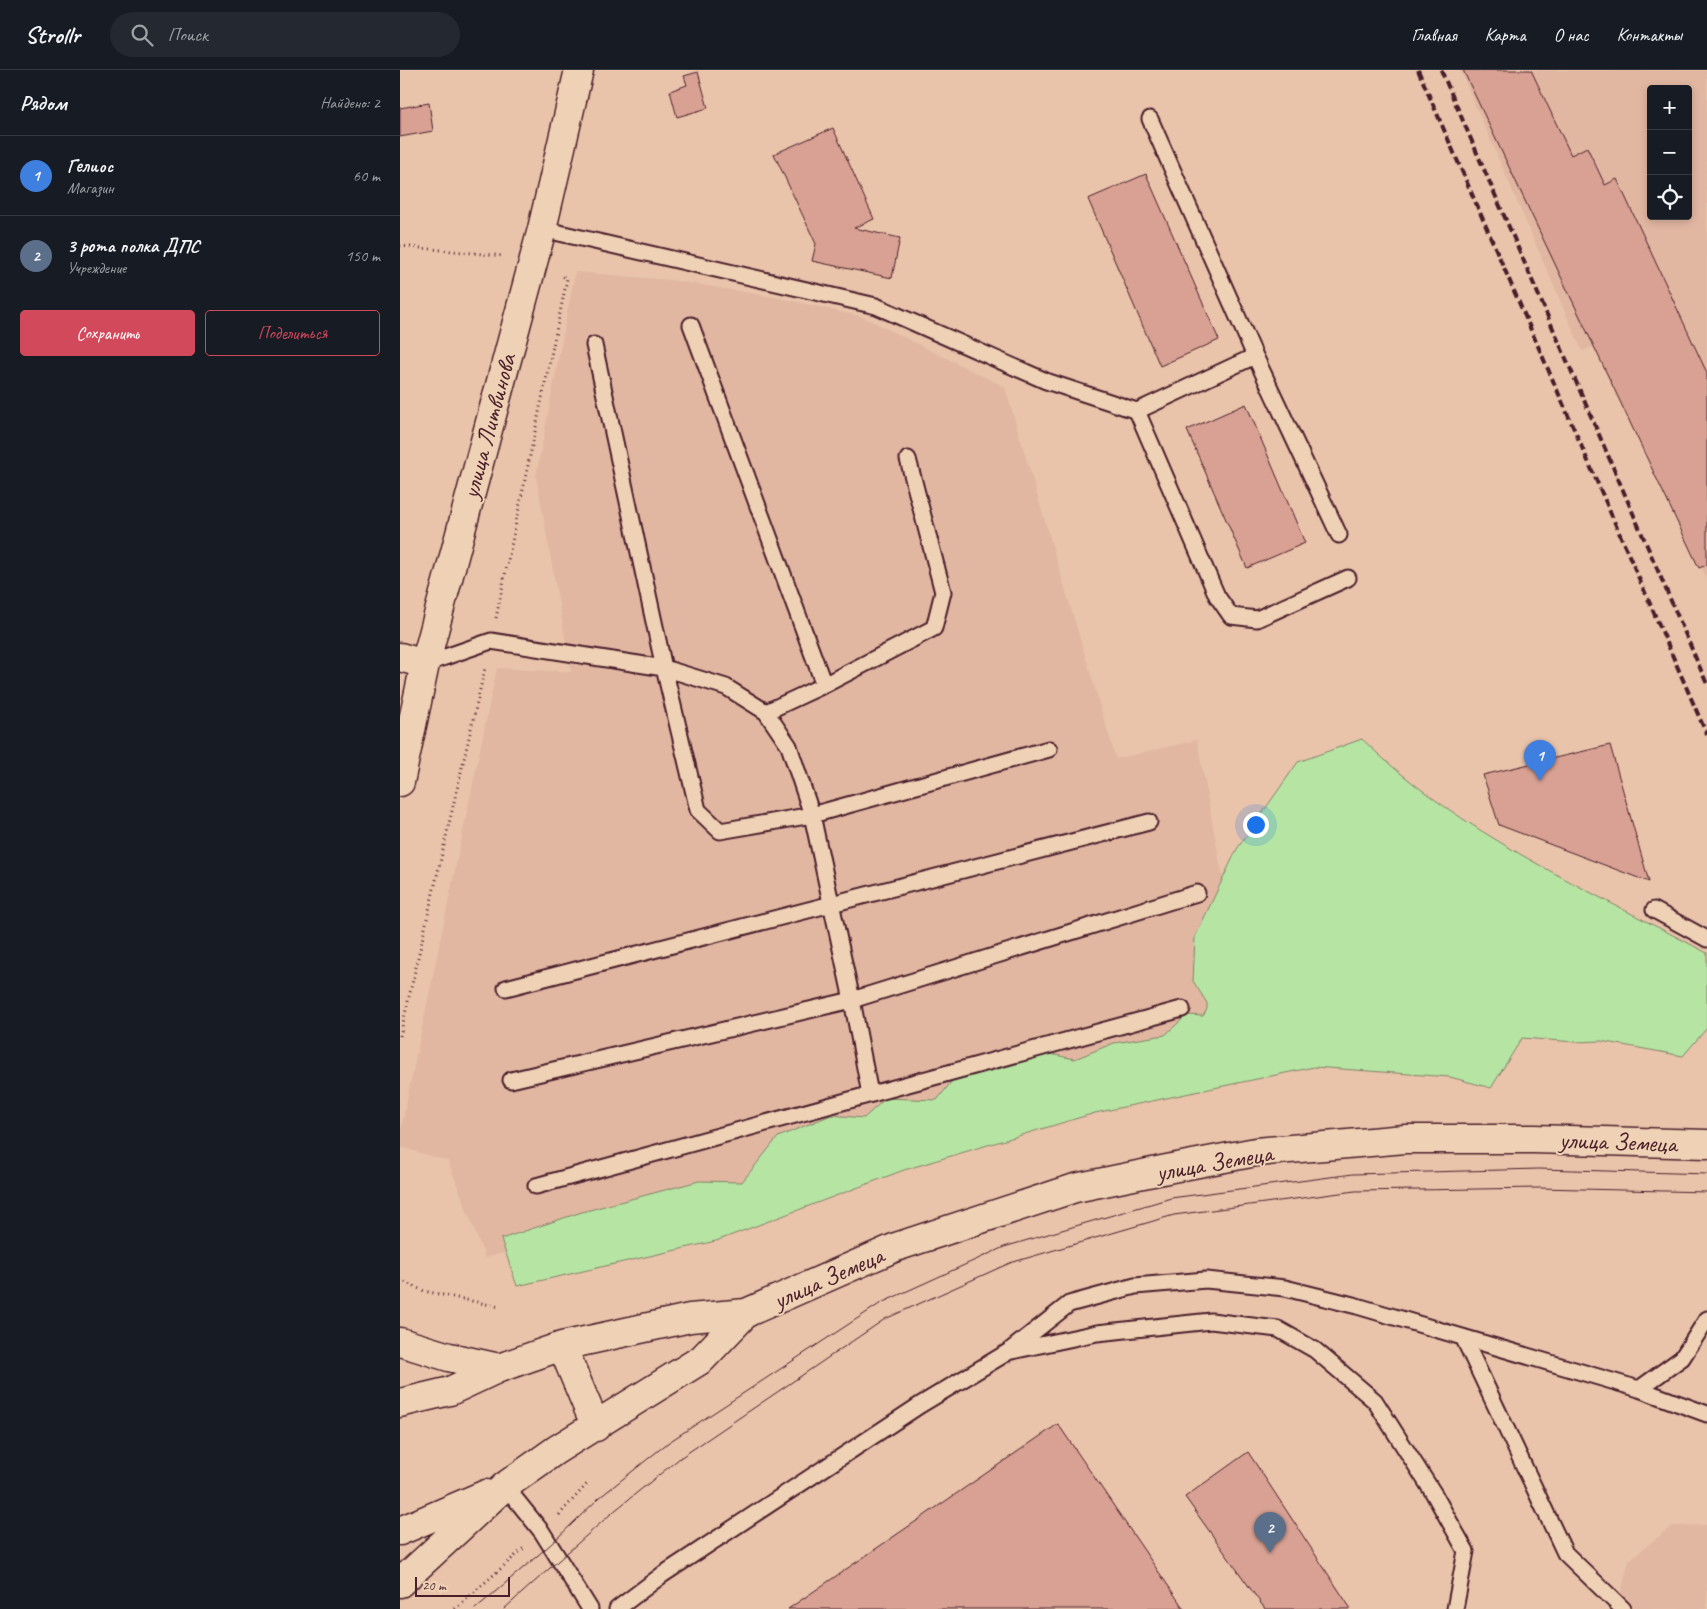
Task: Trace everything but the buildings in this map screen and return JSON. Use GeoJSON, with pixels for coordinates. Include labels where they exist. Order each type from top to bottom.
{"type":"FeatureCollection","features":[{"type":"Feature","properties":{"kind":"main road","name":"улица Литвинова"},"geometry":{"type":"LineString","coordinates":[[400,782],[413,660],[542,229],[568,125],[579,70]]}},
{"type":"Feature","properties":{"kind":"main road","name":"улица Земеца"},"geometry":{"type":"LineString","coordinates":[[746,1313],[896,1247],[1076,1188],[1256,1152],[1406,1139],[1534,1139],[1707,1144]]}},
{"type":"Feature","properties":{"kind":"main road"},"geometry":{"type":"LineString","coordinates":[[400,1403],[450,1391],[499,1368],[562,1346],[690,1318],[746,1313]]}},
{"type":"Feature","properties":{"kind":"main road"},"geometry":{"type":"LineString","coordinates":[[400,1582],[505,1486],[556,1450],[702,1359],[746,1313]]}},
{"type":"Feature","properties":{"kind":"main road"},"geometry":{"type":"LineString","coordinates":[[400,1342],[450,1357],[499,1368]]}},
{"type":"Feature","properties":{"kind":"main road"},"geometry":{"type":"LineString","coordinates":[[562,1346],[596,1426]]}},
{"type":"Feature","properties":{"kind":"main road"},"geometry":{"type":"LineString","coordinates":[[400,1530],[505,1486]]}},
{"type":"Feature","properties":{"kind":"lane"},"geometry":{"type":"LineString","coordinates":[[1150,119],[1255,356],[1339,535]]}},
{"type":"Feature","properties":{"kind":"lane"},"geometry":{"type":"LineString","coordinates":[[542,229],[876,306],[1046,381],[1138,411],[1255,356]]}},
{"type":"Feature","properties":{"kind":"lane"},"geometry":{"type":"LineString","coordinates":[[691,325],[824,685]]}},
{"type":"Feature","properties":{"kind":"lane"},"geometry":{"type":"LineString","coordinates":[[594,345],[664,668],[698,810],[720,832],[812,815],[1049,749]]}},
{"type":"Feature","properties":{"kind":"lane"},"geometry":{"type":"LineString","coordinates":[[1138,411],[1217,596],[1231,616],[1256,619],[1348,578]]}},
{"type":"Feature","properties":{"kind":"lane"},"geometry":{"type":"LineString","coordinates":[[766,712],[824,685],[934,628],[944,592],[908,459]]}},
{"type":"Feature","properties":{"kind":"lane"},"geometry":{"type":"LineString","coordinates":[[413,660],[491,641],[664,668],[726,687],[766,712],[789,746],[812,815],[852,1000],[870,1094]]}},
{"type":"Feature","properties":{"kind":"lane"},"geometry":{"type":"LineString","coordinates":[[506,988],[1149,822]]}},
{"type":"Feature","properties":{"kind":"lane"},"geometry":{"type":"LineString","coordinates":[[511,1080],[852,1000],[1197,893]]}},
{"type":"Feature","properties":{"kind":"lane"},"geometry":{"type":"LineString","coordinates":[[1654,910],[1707,939]]}},
{"type":"Feature","properties":{"kind":"lane"},"geometry":{"type":"LineString","coordinates":[[536,1186],[1182,1009]]}},
{"type":"Feature","properties":{"kind":"lane"},"geometry":{"type":"LineString","coordinates":[[617,1609],[662,1575],[887,1427],[1008,1352],[1069,1304],[1135,1286],[1206,1280],[1285,1288],[1357,1306],[1639,1389],[1707,1414]]}},
{"type":"Feature","properties":{"kind":"lane"},"geometry":{"type":"LineString","coordinates":[[1639,1389],[1682,1358],[1707,1319]]}},
{"type":"Feature","properties":{"kind":"lane"},"geometry":{"type":"LineString","coordinates":[[1008,1352],[1097,1333],[1211,1321],[1278,1329],[1315,1350],[1376,1401],[1434,1494],[1466,1551],[1455,1609]]}},
{"type":"Feature","properties":{"kind":"lane"},"geometry":{"type":"LineString","coordinates":[[1463,1337],[1565,1553],[1624,1609]]}},
{"type":"Feature","properties":{"kind":"lane"},"geometry":{"type":"LineString","coordinates":[[505,1486],[542,1532],[590,1609]]}},
{"type":"Feature","properties":{"kind":"path"},"geometry":{"type":"LineString","coordinates":[[400,246],[533,258],[567,278],[491,641],[400,1036]]}},
{"type":"Feature","properties":{"kind":"path"},"geometry":{"type":"LineString","coordinates":[[400,1280],[424,1291],[500,1307]]}},
{"type":"Feature","properties":{"kind":"shaded area"},"geometry":{"type":"Polygon","coordinates":[[[1460,70],[1707,70],[1707,580],[1601,344],[1582,351],[1460,70]]]}},
{"type":"Feature","properties":{"kind":"shaded area"},"geometry":{"type":"Polygon","coordinates":[[[575,272],[671,280],[780,298],[863,317],[1005,387],[1116,759],[1197,740],[1255,1050],[485,1258],[448,1161],[400,1147],[400,1133],[497,668],[571,672],[536,476],[575,272]]]}},
{"type":"Feature","properties":{"kind":"shaded area"},"geometry":{"type":"Polygon","coordinates":[[[1707,1525],[1707,1609],[1617,1609],[1629,1560],[1672,1526],[1707,1525]]]}},
{"type":"Feature","properties":{"kind":"green space"},"geometry":{"type":"Polygon","coordinates":[[[1362,739],[1400,773],[1482,831],[1526,858],[1707,953],[1707,1028],[1683,1056],[1601,1041],[1575,1042],[1522,1038],[1491,1088],[1450,1077],[1314,1067],[1095,1113],[904,1170],[716,1241],[517,1286],[501,1239],[582,1212],[699,1181],[742,1182],[778,1137],[831,1115],[864,1118],[886,1098],[937,1100],[956,1076],[1050,1054],[1075,1059],[1114,1043],[1165,1035],[1187,1015],[1203,1016],[1207,1009],[1207,1003],[1193,981],[1195,937],[1237,849],[1298,762],[1362,739]]]}},
{"type":"Feature","properties":{"kind":"tram line"},"geometry":{"type":"LineString","coordinates":[[475,1609],[550,1545],[599,1498],[669,1442],[881,1303],[1004,1247],[1171,1198],[1353,1174],[1539,1169],[1707,1174]]}},
{"type":"Feature","properties":{"kind":"tram line"},"geometry":{"type":"LineString","coordinates":[[504,1609],[613,1512],[680,1458],[885,1319],[1010,1263],[1174,1215],[1355,1191],[1539,1188],[1707,1192]]}},
{"type":"Feature","properties":{"kind":"railway"},"geometry":{"type":"LineString","coordinates":[[1418,70],[1707,735]]}},
{"type":"Feature","properties":{"kind":"railway"},"geometry":{"type":"LineString","coordinates":[[1441,70],[1707,684]]}},
{"type":"Feature","properties":{"kind":"place","name":"Гелиос"},"geometry":{"type":"Point","coordinates":[1540,781]}},
{"type":"Feature","properties":{"kind":"place","name":"3 рота полка ДПС"},"geometry":{"type":"Point","coordinates":[1270,1553]}}]}
